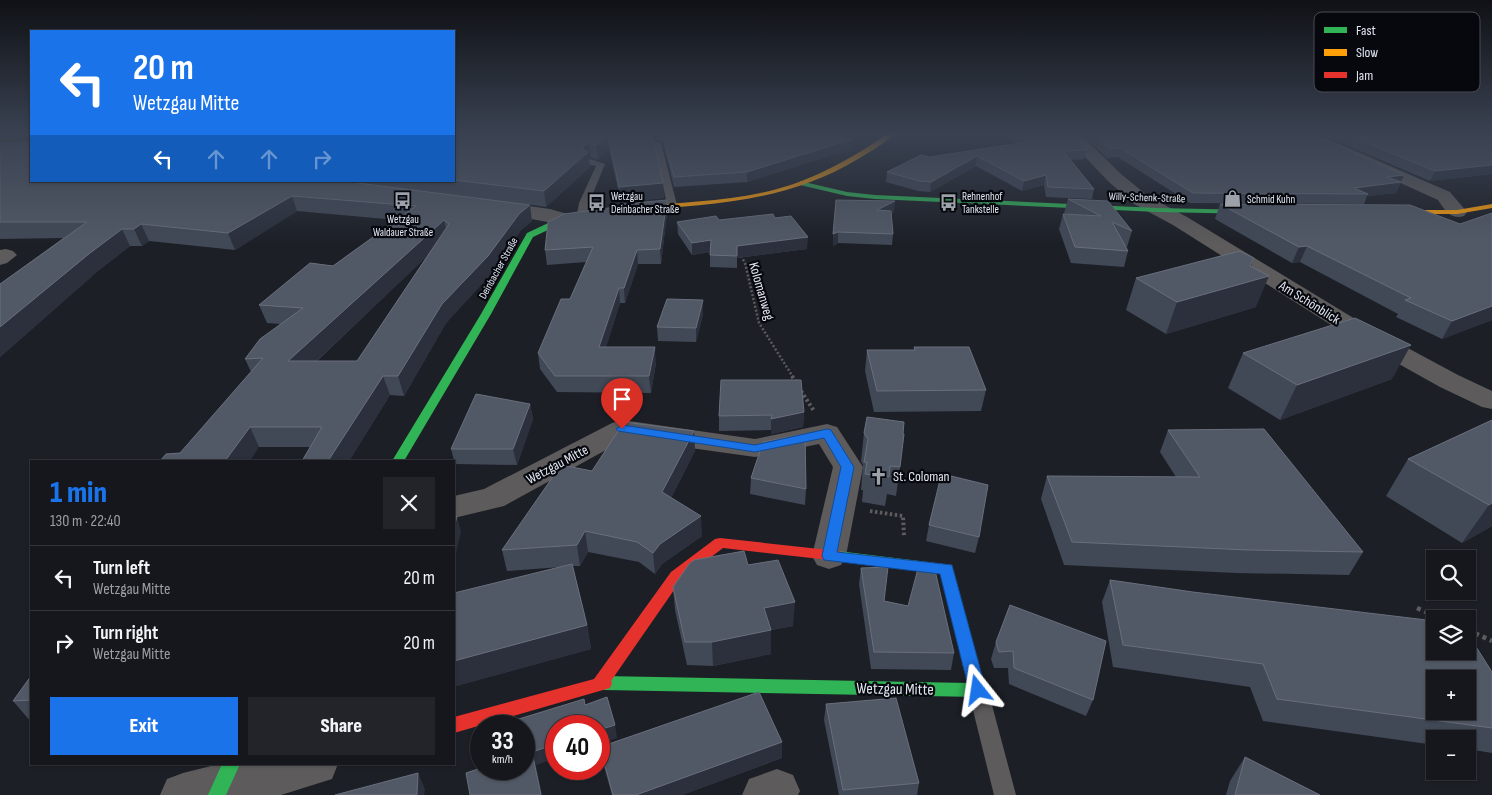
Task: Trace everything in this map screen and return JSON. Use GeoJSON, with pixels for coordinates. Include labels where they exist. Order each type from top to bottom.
{"type":"FeatureCollection","features":[{"type":"Feature","properties":{"kind":"street"},"geometry":{"type":"LineString","coordinates":[[620,210],[715,202],[778,191],[803,183],[828,170]]}},
{"type":"Feature","properties":{"kind":"street","name":"Am Schönblick"},"geometry":{"type":"LineString","coordinates":[[1107,170],[1141,200],[1356,330],[1449,381],[1492,401]]}},
{"type":"Feature","properties":{"kind":"street"},"geometry":{"type":"LineString","coordinates":[[1388,170],[1444,196],[1457,212]]}},
{"type":"Feature","properties":{"kind":"street","name":"Willy-Schenk-Straße"},"geometry":{"type":"LineString","coordinates":[[803,183],[847,194],[875,197],[1158,210],[1265,212]]}},
{"type":"Feature","properties":{"kind":"street"},"geometry":{"type":"LineString","coordinates":[[481,206],[550,215],[564,219]]}},
{"type":"Feature","properties":{"kind":"street"},"geometry":{"type":"LineString","coordinates":[[1380,212],[1457,212],[1492,206]]}},
{"type":"Feature","properties":{"kind":"street","name":"Deinbacher Straße"},"geometry":{"type":"LineString","coordinates":[[399,460],[486,314],[530,235],[564,219],[596,212]]}},
{"type":"Feature","properties":{"kind":"street","name":"Wetzgau Mitte"},"geometry":{"type":"LineString","coordinates":[[455,507],[494,498],[622,429],[755,448],[827,433]]}},
{"type":"Feature","properties":{"kind":"street"},"geometry":{"type":"LineString","coordinates":[[827,433],[848,467],[829,556]]}},
{"type":"Feature","properties":{"kind":"street"},"geometry":{"type":"LineString","coordinates":[[600,683],[676,576],[720,543],[946,569],[978,690]]}},
{"type":"Feature","properties":{"kind":"street","name":"Wetzgau Mitte"},"geometry":{"type":"LineString","coordinates":[[455,725],[600,683],[978,690]]}},
{"type":"Feature","properties":{"kind":"street"},"geometry":{"type":"LineString","coordinates":[[213,785],[265,778],[312,765]]}},
{"type":"Feature","properties":{"kind":"lane"},"geometry":{"type":"LineString","coordinates":[[582,214],[584,203],[598,170]]}},
{"type":"Feature","properties":{"kind":"lane"},"geometry":{"type":"LineString","coordinates":[[664,170],[672,205]]}},
{"type":"Feature","properties":{"kind":"lane"},"geometry":{"type":"LineString","coordinates":[[978,690],[1005,795]]}},
{"type":"Feature","properties":{"kind":"path","name":"Kolomanweg"},"geometry":{"type":"LineString","coordinates":[[715,202],[745,263],[759,323],[827,433]]}},
{"type":"Feature","properties":{"kind":"path"},"geometry":{"type":"LineString","coordinates":[[839,507],[903,516],[903,526]]}},
{"type":"Feature","properties":{"kind":"path"},"geometry":{"type":"LineString","coordinates":[[1417,608],[1426,612]]}},
{"type":"Feature","properties":{"kind":"path"},"geometry":{"type":"LineString","coordinates":[[1476,634],[1492,641]]}},
{"type":"Feature","properties":{"kind":"building"},"geometry":{"type":"Polygon","coordinates":[[[0,170],[30,170],[30,182],[350,182],[530,205],[519,214],[488,256],[442,304],[398,376],[383,376],[329,460],[303,460],[322,427],[250,427],[226,460],[161,460],[166,454],[180,453],[263,358],[245,359],[260,339],[303,308],[259,305],[310,263],[333,266],[416,206],[292,196],[228,233],[141,224],[134,229],[122,229],[0,327],[0,284],[87,222],[0,222],[0,170]],[[444,220],[288,361],[357,361],[449,224],[444,220]]]}},
{"type":"Feature","properties":{"kind":"building"},"geometry":{"type":"Polygon","coordinates":[[[455,170],[568,170],[544,191],[455,180],[455,170]]]}},
{"type":"Feature","properties":{"kind":"building"},"geometry":{"type":"Polygon","coordinates":[[[615,170],[660,170],[663,183],[619,187],[615,170]]]}},
{"type":"Feature","properties":{"kind":"building"},"geometry":{"type":"Polygon","coordinates":[[[672,170],[753,170],[747,172],[674,177],[672,170]]]}},
{"type":"Feature","properties":{"kind":"building"},"geometry":{"type":"Polygon","coordinates":[[[891,170],[952,170],[931,182],[919,181],[887,172],[891,170]]]}},
{"type":"Feature","properties":{"kind":"building"},"geometry":{"type":"Polygon","coordinates":[[[1004,170],[1079,170],[1094,189],[1048,187],[1046,175],[1024,181],[1004,170]]]}},
{"type":"Feature","properties":{"kind":"building"},"geometry":{"type":"Polygon","coordinates":[[[1156,170],[1393,170],[1404,175],[1387,177],[1401,182],[1354,188],[1368,194],[1193,193],[1156,170]]]}},
{"type":"Feature","properties":{"kind":"building"},"geometry":{"type":"Polygon","coordinates":[[[1068,199],[1108,201],[1132,231],[1112,222],[1128,251],[1075,247],[1063,214],[1101,216],[1068,199]]]}},
{"type":"Feature","properties":{"kind":"building"},"geometry":{"type":"Polygon","coordinates":[[[667,200],[660,249],[637,250],[624,288],[619,288],[599,347],[655,347],[649,376],[555,376],[538,353],[561,299],[570,299],[593,247],[545,250],[548,222],[564,214],[623,206],[623,204],[667,200]]]}},
{"type":"Feature","properties":{"kind":"building"},"geometry":{"type":"Polygon","coordinates":[[[836,200],[895,201],[877,210],[891,211],[893,234],[838,232],[833,234],[836,200]]]}},
{"type":"Feature","properties":{"kind":"building"},"geometry":{"type":"Polygon","coordinates":[[[1220,204],[1410,205],[1460,224],[1492,213],[1492,306],[1452,321],[1405,300],[1411,298],[1307,246],[1299,247],[1220,204]]]}},
{"type":"Feature","properties":{"kind":"building"},"geometry":{"type":"Polygon","coordinates":[[[773,214],[775,218],[791,216],[808,237],[737,246],[737,256],[710,255],[711,240],[692,243],[677,222],[716,216],[719,220],[773,214]]]}},
{"type":"Feature","properties":{"kind":"building"},"geometry":{"type":"Polygon","coordinates":[[[1240,251],[1254,258],[1250,266],[1269,276],[1177,302],[1136,278],[1240,251]]]}},
{"type":"Feature","properties":{"kind":"building"},"geometry":{"type":"Polygon","coordinates":[[[667,299],[703,300],[696,328],[657,327],[667,299]]]}},
{"type":"Feature","properties":{"kind":"building"},"geometry":{"type":"Polygon","coordinates":[[[1355,318],[1411,345],[1297,385],[1243,353],[1355,318]]]}},
{"type":"Feature","properties":{"kind":"building"},"geometry":{"type":"Polygon","coordinates":[[[914,347],[969,347],[986,390],[877,391],[867,350],[915,350],[914,347]]]}},
{"type":"Feature","properties":{"kind":"building"},"geometry":{"type":"Polygon","coordinates":[[[721,380],[801,380],[804,412],[771,419],[772,415],[719,416],[721,380]]]}},
{"type":"Feature","properties":{"kind":"building"},"geometry":{"type":"Polygon","coordinates":[[[476,394],[530,404],[513,449],[451,449],[476,394]]]}},
{"type":"Feature","properties":{"kind":"building"},"geometry":{"type":"Polygon","coordinates":[[[867,417],[904,422],[900,467],[890,466],[889,477],[865,474],[867,462],[864,462],[868,439],[864,433],[867,417]]]}},
{"type":"Feature","properties":{"kind":"building"},"geometry":{"type":"Polygon","coordinates":[[[1492,420],[1492,503],[1489,505],[1408,459],[1492,420]]]}},
{"type":"Feature","properties":{"kind":"building"},"geometry":{"type":"Polygon","coordinates":[[[624,422],[694,431],[662,492],[701,516],[660,544],[653,553],[637,542],[585,531],[577,545],[502,550],[561,465],[592,471],[624,422]]]}},
{"type":"Feature","properties":{"kind":"building"},"geometry":{"type":"Polygon","coordinates":[[[1264,429],[1363,552],[1248,550],[1072,542],[1047,476],[1200,477],[1168,430],[1264,429]]]}},
{"type":"Feature","properties":{"kind":"building"},"geometry":{"type":"Polygon","coordinates":[[[805,434],[806,489],[751,478],[763,442],[805,434]]]}},
{"type":"Feature","properties":{"kind":"building"},"geometry":{"type":"Polygon","coordinates":[[[941,476],[951,476],[988,485],[979,537],[929,525],[941,476]]]}},
{"type":"Feature","properties":{"kind":"building"},"geometry":{"type":"Polygon","coordinates":[[[744,551],[748,565],[778,560],[795,602],[764,608],[771,630],[712,642],[685,642],[673,587],[694,560],[744,551]]]}},
{"type":"Feature","properties":{"kind":"building"},"geometry":{"type":"Polygon","coordinates":[[[572,564],[587,625],[455,661],[455,593],[572,564]]]}},
{"type":"Feature","properties":{"kind":"building"},"geometry":{"type":"Polygon","coordinates":[[[919,565],[934,566],[954,653],[874,652],[861,568],[888,567],[884,601],[908,606],[919,565]]]}},
{"type":"Feature","properties":{"kind":"building"},"geometry":{"type":"Polygon","coordinates":[[[1110,580],[1193,592],[1426,620],[1426,660],[1476,660],[1476,647],[1492,672],[1492,728],[1433,720],[1476,720],[1476,670],[1426,670],[1426,719],[1277,699],[1263,664],[1123,645],[1110,580]]]}},
{"type":"Feature","properties":{"kind":"building"},"geometry":{"type":"Polygon","coordinates":[[[1010,605],[1106,641],[1093,700],[1014,668],[1013,651],[999,652],[996,642],[1010,605]]]}},
{"type":"Feature","properties":{"kind":"building"},"geometry":{"type":"Polygon","coordinates":[[[30,677],[30,700],[13,701],[30,677]]]}},
{"type":"Feature","properties":{"kind":"building"},"geometry":{"type":"Polygon","coordinates":[[[759,692],[782,742],[636,795],[613,795],[609,780],[610,744],[759,692]]]}},
{"type":"Feature","properties":{"kind":"building"},"geometry":{"type":"Polygon","coordinates":[[[607,697],[615,725],[610,727],[610,715],[545,715],[545,748],[535,751],[535,715],[532,715],[584,699],[585,705],[607,697]]]}},
{"type":"Feature","properties":{"kind":"building"},"geometry":{"type":"Polygon","coordinates":[[[896,698],[919,783],[843,790],[826,704],[896,698]]]}},
{"type":"Feature","properties":{"kind":"building"},"geometry":{"type":"Polygon","coordinates":[[[1245,757],[1320,795],[1235,795],[1245,757]]]}},
{"type":"Feature","properties":{"kind":"building"},"geometry":{"type":"Polygon","coordinates":[[[535,766],[541,795],[470,795],[466,773],[470,772],[470,780],[535,780],[535,766]]]}},
{"type":"Feature","properties":{"kind":"building"},"geometry":{"type":"Polygon","coordinates":[[[418,773],[417,795],[335,795],[418,773]]]}},
{"type":"Feature","properties":{"kind":"traffic: fast"},"geometry":{"type":"LineString","coordinates":[[803,183],[847,194],[875,197],[1158,210],[1254,212]]}},
{"type":"Feature","properties":{"kind":"traffic: fast"},"geometry":{"type":"LineString","coordinates":[[399,460],[486,314],[530,235],[564,219],[582,214]]}},
{"type":"Feature","properties":{"kind":"traffic: fast"},"geometry":{"type":"LineString","coordinates":[[604,683],[978,690],[947,569],[838,556]]}},
{"type":"Feature","properties":{"kind":"traffic: fast"},"geometry":{"type":"LineString","coordinates":[[217,795],[231,765]]}},
{"type":"Feature","properties":{"kind":"traffic: slow"},"geometry":{"type":"LineString","coordinates":[[630,209],[723,201],[760,195],[808,181],[831,170]]}},
{"type":"Feature","properties":{"kind":"traffic: slow"},"geometry":{"type":"LineString","coordinates":[[1392,212],[1457,212],[1492,206]]}},
{"type":"Feature","properties":{"kind":"traffic: jam"},"geometry":{"type":"LineString","coordinates":[[600,683],[676,576],[720,543],[838,556]]}},
{"type":"Feature","properties":{"kind":"traffic: jam"},"geometry":{"type":"LineString","coordinates":[[455,725],[604,683]]}},
{"type":"Feature","properties":{"kind":"place","name":"Schmid Kuhn"},"geometry":{"type":"Point","coordinates":[1233,199]}},
{"type":"Feature","properties":{"kind":"place","name":"Wetzgau Waldauer Straße"},"geometry":{"type":"Point","coordinates":[403,201]}},
{"type":"Feature","properties":{"kind":"place","name":"Wetzgau Deinbacher Straße"},"geometry":{"type":"Point","coordinates":[597,202]}},
{"type":"Feature","properties":{"kind":"place","name":"Rehnenhof Tankstelle"},"geometry":{"type":"Point","coordinates":[948,202]}},
{"type":"Feature","properties":{"kind":"place","name":"St. Coloman"},"geometry":{"type":"Point","coordinates":[879,476]}},
{"type":"Feature","properties":{"kind":"route"},"geometry":{"type":"LineString","coordinates":[[622,429],[755,448],[827,433],[848,467],[829,556],[946,569],[978,690]]}}]}
